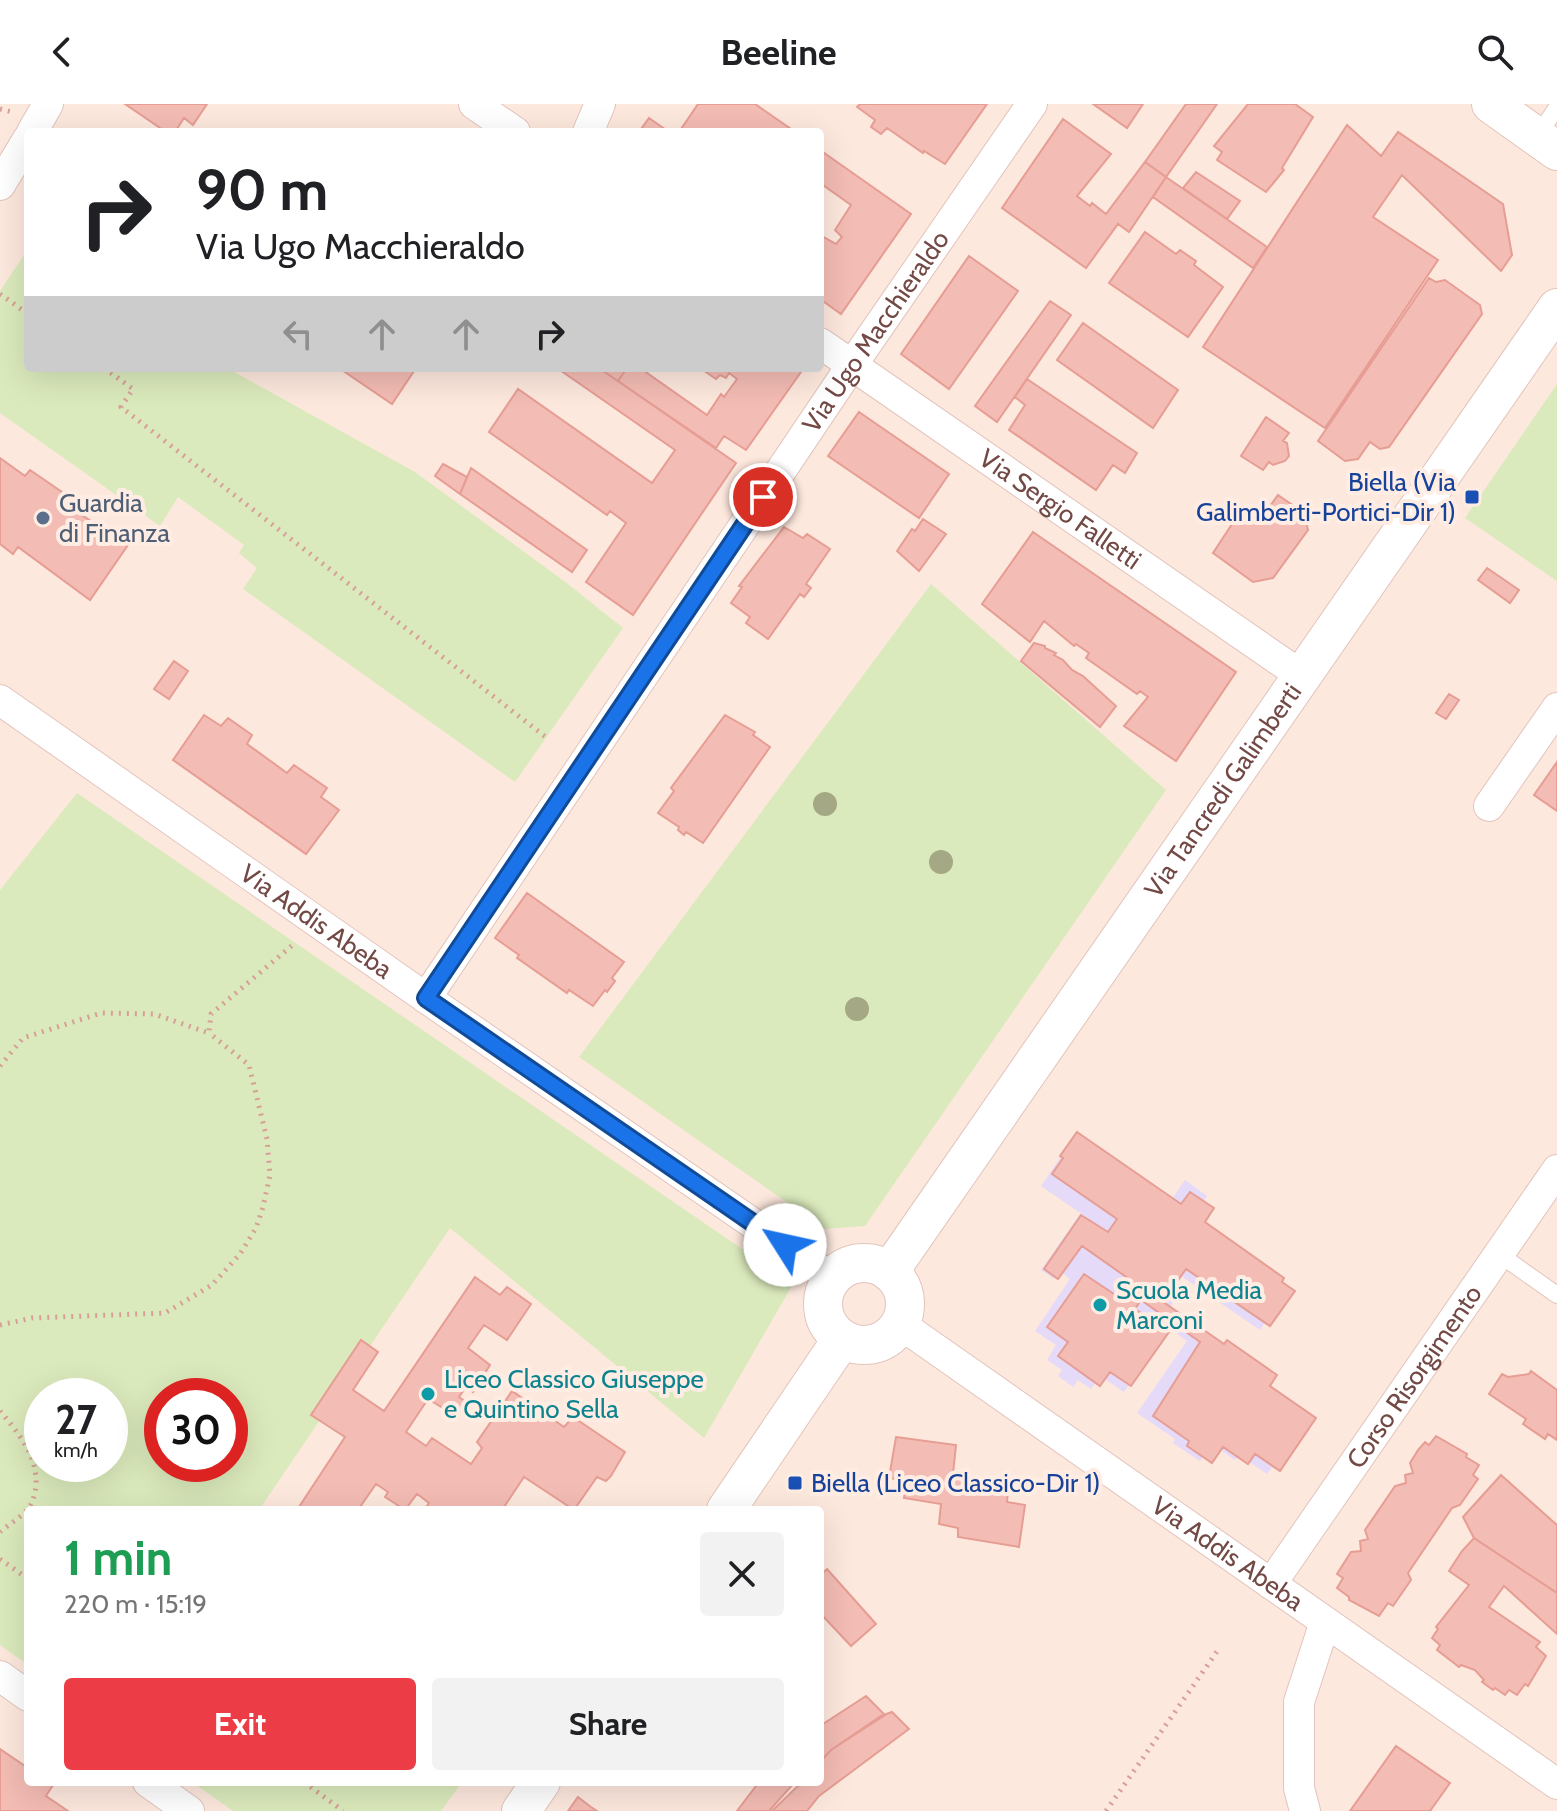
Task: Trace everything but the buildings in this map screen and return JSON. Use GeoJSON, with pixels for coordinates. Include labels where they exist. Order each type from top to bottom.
{"type":"FeatureCollection","features":[{"type":"Feature","properties":{"kind":"street"},"geometry":{"type":"LineString","coordinates":[[34,128],[48,104]]}},
{"type":"Feature","properties":{"kind":"street"},"geometry":{"type":"LineString","coordinates":[[474,104],[509,128]]}},
{"type":"Feature","properties":{"kind":"street"},"geometry":{"type":"LineString","coordinates":[[590,128],[600,104]]}},
{"type":"Feature","properties":{"kind":"street","name":"Via Ugo Macchieraldo"},"geometry":{"type":"LineString","coordinates":[[426,998],[852,365],[1032,104]]}},
{"type":"Feature","properties":{"kind":"street"},"geometry":{"type":"LineString","coordinates":[[1491,104],[1550,132]]}},
{"type":"Feature","properties":{"kind":"street"},"geometry":{"type":"LineString","coordinates":[[0,185],[24,146]]}},
{"type":"Feature","properties":{"kind":"street","name":"Via Tancredi Galimberti"},"geometry":{"type":"LineString","coordinates":[[889,1272],[1557,308]]}},
{"type":"Feature","properties":{"kind":"street","name":"Via Sergio Falletti"},"geometry":{"type":"LineString","coordinates":[[824,346],[1302,676]]}},
{"type":"Feature","properties":{"kind":"street","name":"Via Addis Abeba"},"geometry":{"type":"LineString","coordinates":[[0,700],[832,1278]]}},
{"type":"Feature","properties":{"kind":"street"},"geometry":{"type":"LineString","coordinates":[[1489,806],[1557,708]]}},
{"type":"Feature","properties":{"kind":"street","name":"Corso Risorgimento"},"geometry":{"type":"LineString","coordinates":[[1271,1584],[1557,1170]]}},
{"type":"Feature","properties":{"kind":"street"},"geometry":{"type":"LineString","coordinates":[[859,1263],[875,1264],[889,1272],[899,1282],[904,1296],[900,1324],[889,1337],[874,1344],[858,1345],[842,1339],[830,1327],[823,1311],[824,1293],[832,1278],[844,1267],[859,1263]]}},
{"type":"Feature","properties":{"kind":"street","name":"Via Addis Abeba"},"geometry":{"type":"LineString","coordinates":[[900,1324],[1557,1784]]}},
{"type":"Feature","properties":{"kind":"street"},"geometry":{"type":"LineString","coordinates":[[729,1506],[842,1339]]}},
{"type":"Feature","properties":{"kind":"street"},"geometry":{"type":"LineString","coordinates":[[1305,1811],[1299,1788],[1299,1702],[1325,1622]]}},
{"type":"Feature","properties":{"kind":"street"},"geometry":{"type":"LineString","coordinates":[[0,1676],[24,1693]]}},
{"type":"Feature","properties":{"kind":"street"},"geometry":{"type":"LineString","coordinates":[[154,1786],[189,1811]]}},
{"type":"Feature","properties":{"kind":"street"},"geometry":{"type":"LineString","coordinates":[[521,1811],[538,1786]]}},
{"type":"Feature","properties":{"kind":"lane"},"geometry":{"type":"LineString","coordinates":[[1499,1254],[1557,1295]]}},
{"type":"Feature","properties":{"kind":"path"},"geometry":{"type":"LineString","coordinates":[[0,294],[24,311]]}},
{"type":"Feature","properties":{"kind":"path"},"geometry":{"type":"LineString","coordinates":[[110,372],[133,389],[121,407],[547,738]]}},
{"type":"Feature","properties":{"kind":"path"},"geometry":{"type":"LineString","coordinates":[[209,1033],[211,1014],[319,923]]}},
{"type":"Feature","properties":{"kind":"path"},"geometry":{"type":"LineString","coordinates":[[0,1066],[23,1038],[101,1013],[154,1014],[209,1033],[249,1065],[267,1139],[270,1175],[256,1228],[240,1254],[212,1285],[165,1313],[32,1318],[0,1325]]}},
{"type":"Feature","properties":{"kind":"path"},"geometry":{"type":"LineString","coordinates":[[0,1411],[25,1441],[37,1473],[30,1506]]}},
{"type":"Feature","properties":{"kind":"path"},"geometry":{"type":"LineString","coordinates":[[0,1532],[24,1511]]}},
{"type":"Feature","properties":{"kind":"path"},"geometry":{"type":"LineString","coordinates":[[0,1559],[24,1576]]}},
{"type":"Feature","properties":{"kind":"path"},"geometry":{"type":"LineString","coordinates":[[1106,1811],[1218,1650]]}},
{"type":"Feature","properties":{"kind":"path"},"geometry":{"type":"LineString","coordinates":[[309,1786],[343,1811]]}},
{"type":"Feature","properties":{"kind":"shaded area","name":"Scuola Media Marconi"},"geometry":{"type":"Polygon","coordinates":[[[1071,1142],[1167,1206],[1185,1180],[1207,1196],[1188,1225],[1286,1292],[1260,1330],[1181,1276],[1162,1294],[1173,1302],[1171,1307],[1264,1370],[1256,1381],[1307,1416],[1267,1474],[1239,1455],[1235,1460],[1212,1444],[1200,1461],[1137,1413],[1187,1341],[1148,1312],[1141,1321],[1162,1336],[1124,1392],[1100,1376],[1091,1389],[1078,1380],[1073,1387],[1058,1376],[1062,1370],[1047,1360],[1056,1345],[1035,1331],[1070,1279],[1060,1271],[1054,1279],[1041,1270],[1080,1214],[1102,1228],[1041,1186],[1071,1142]]]}},
{"type":"Feature","properties":{"kind":"green space"},"geometry":{"type":"Polygon","coordinates":[[[24,255],[24,372],[234,372],[415,472],[623,628],[515,782],[243,589],[257,568],[239,553],[244,545],[178,497],[160,526],[0,413],[0,291],[24,255]]]}},
{"type":"Feature","properties":{"kind":"green space"},"geometry":{"type":"Polygon","coordinates":[[[1557,384],[1557,581],[1465,518],[1557,384]]]}},
{"type":"Feature","properties":{"kind":"green space"},"geometry":{"type":"Polygon","coordinates":[[[931,584],[1166,790],[865,1226],[825,1229],[579,1057],[931,584]]]}},
{"type":"Feature","properties":{"kind":"green space"},"geometry":{"type":"Polygon","coordinates":[[[77,793],[793,1284],[704,1438],[450,1228],[262,1506],[24,1506],[24,1662],[0,1645],[0,890],[77,793]]]}},
{"type":"Feature","properties":{"kind":"green space"},"geometry":{"type":"Polygon","coordinates":[[[198,1786],[459,1786],[441,1811],[233,1811],[198,1786]]]}},
{"type":"Feature","properties":{"kind":"place","name":"Biella (Via Galimberti-Portici-Dir 1)"},"geometry":{"type":"Point","coordinates":[1472,497]}},
{"type":"Feature","properties":{"kind":"place","name":"Guardia di Finanza"},"geometry":{"type":"Point","coordinates":[43,518]}},
{"type":"Feature","properties":{"kind":"place","name":"Scuola Media Marconi"},"geometry":{"type":"Point","coordinates":[1100,1305]}},
{"type":"Feature","properties":{"kind":"place","name":"Liceo Classico Giuseppe e Quintino Sella"},"geometry":{"type":"Point","coordinates":[428,1394]}},
{"type":"Feature","properties":{"kind":"place","name":"Biella (Liceo Classico-Dir 1)"},"geometry":{"type":"Point","coordinates":[795,1483]}},
{"type":"Feature","properties":{"kind":"route"},"geometry":{"type":"LineString","coordinates":[[763,497],[426,998],[785,1245]]}}]}
